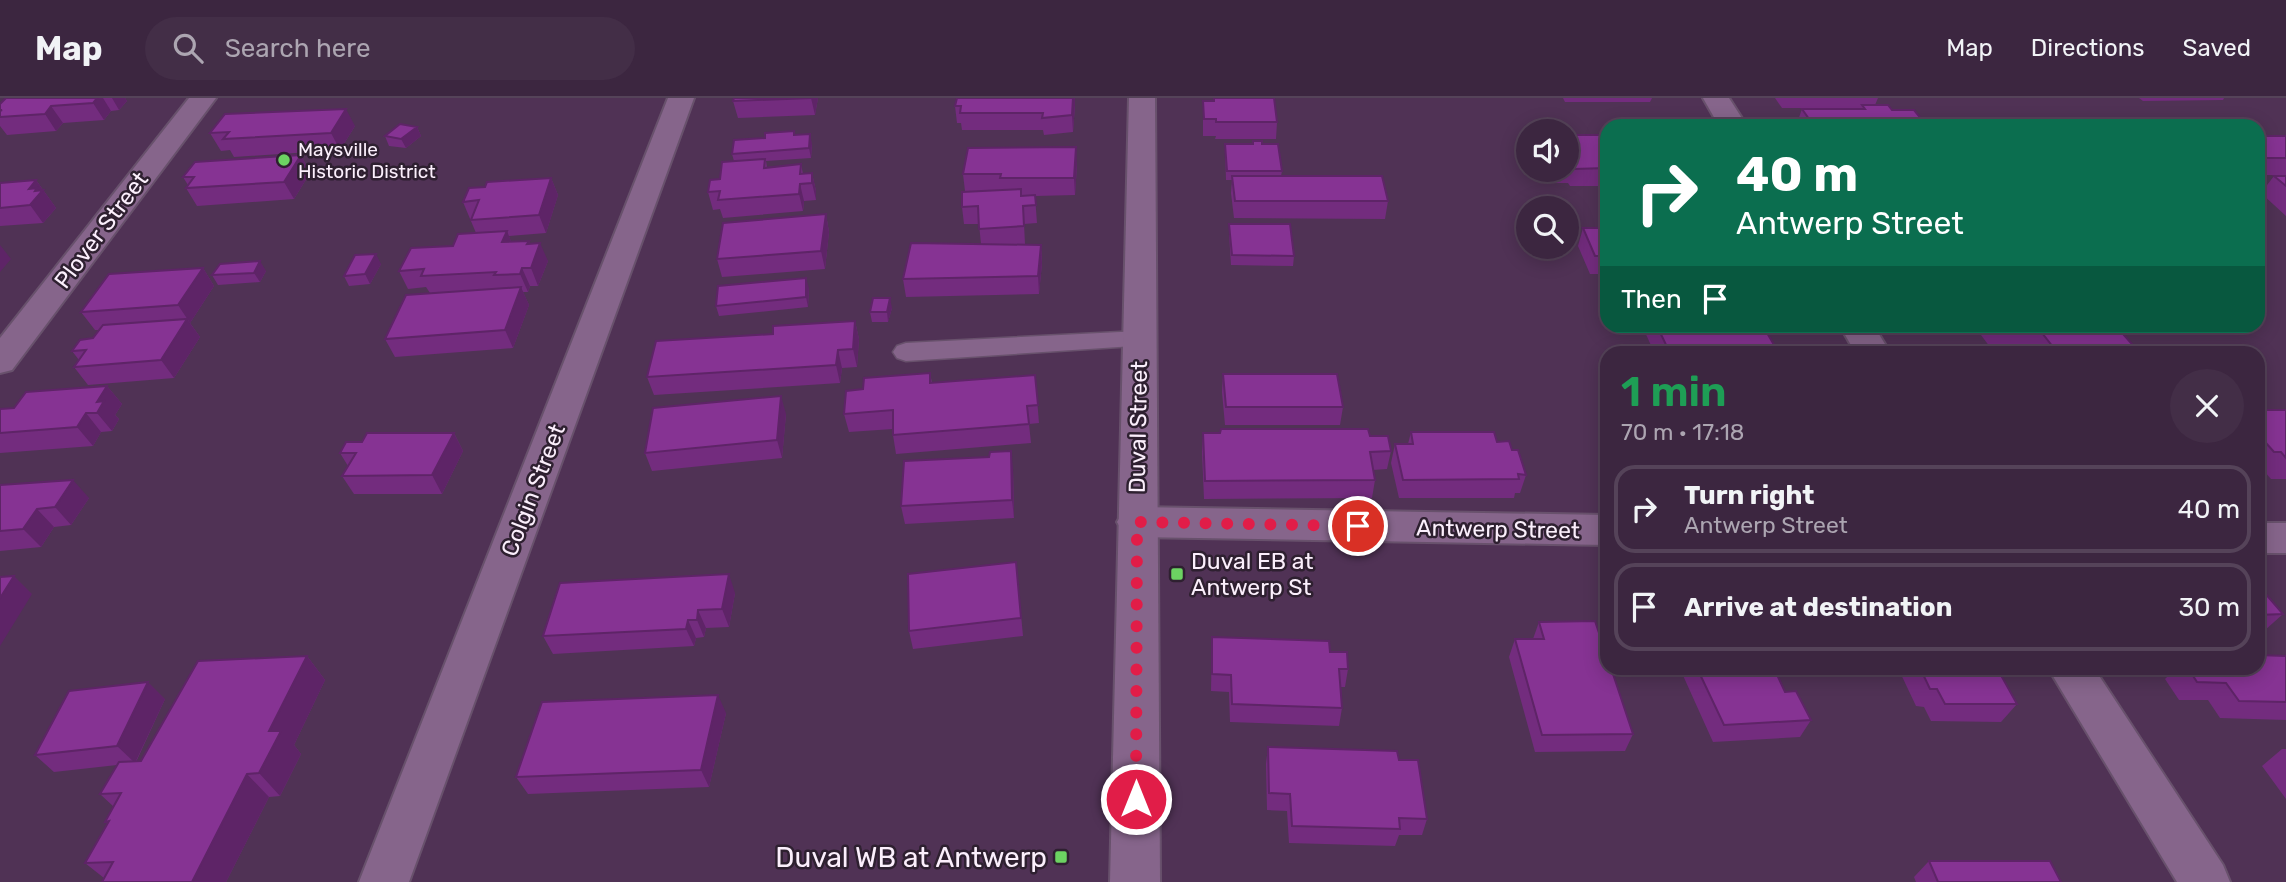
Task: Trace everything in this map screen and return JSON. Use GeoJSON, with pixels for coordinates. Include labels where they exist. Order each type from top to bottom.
{"type":"FeatureCollection","features":[{"type":"Feature","properties":{"kind":"street","name":"Plover Street"},"geometry":{"type":"LineString","coordinates":[[0,362],[203,98]]}},
{"type":"Feature","properties":{"kind":"street","name":"Colgin Street"},"geometry":{"type":"LineString","coordinates":[[384,882],[681,98]]}},
{"type":"Feature","properties":{"kind":"street","name":"Duval Street"},"geometry":{"type":"LineString","coordinates":[[1135,882],[1142,98]]}},
{"type":"Feature","properties":{"kind":"street"},"geometry":{"type":"LineString","coordinates":[[1716,98],[1729,119]]}},
{"type":"Feature","properties":{"kind":"street","name":"Antwerp Street"},"geometry":{"type":"LineString","coordinates":[[1137,522],[1600,530]]}},
{"type":"Feature","properties":{"kind":"street"},"geometry":{"type":"LineString","coordinates":[[2265,538],[2286,538]]}},
{"type":"Feature","properties":{"kind":"street"},"geometry":{"type":"LineString","coordinates":[[2074,675],[2205,882]]}},
{"type":"Feature","properties":{"kind":"lane"},"geometry":{"type":"LineString","coordinates":[[906,352],[1140,339]]}},
{"type":"Feature","properties":{"kind":"building"},"geometry":{"type":"Polygon","coordinates":[[[6,98],[97,98],[93,103],[51,106],[45,114],[0,117],[0,104],[6,98]]]}},
{"type":"Feature","properties":{"kind":"building"},"geometry":{"type":"Polygon","coordinates":[[[734,98],[811,98],[733,101],[734,98]]]}},
{"type":"Feature","properties":{"kind":"building"},"geometry":{"type":"Polygon","coordinates":[[[957,98],[1073,98],[1072,115],[1042,118],[1043,113],[960,113],[961,106],[955,106],[957,98]]]}},
{"type":"Feature","properties":{"kind":"building"},"geometry":{"type":"Polygon","coordinates":[[[1214,98],[1274,98],[1277,122],[1216,122],[1216,119],[1204,119],[1203,101],[1214,101],[1214,98]]]}},
{"type":"Feature","properties":{"kind":"building"},"geometry":{"type":"Polygon","coordinates":[[[1862,105],[1888,105],[1892,110],[1914,110],[1921,119],[1809,119],[1802,109],[1865,109],[1862,105]]]}},
{"type":"Feature","properties":{"kind":"building"},"geometry":{"type":"Polygon","coordinates":[[[346,109],[331,133],[223,139],[229,132],[210,133],[225,114],[346,109]]]}},
{"type":"Feature","properties":{"kind":"building"},"geometry":{"type":"Polygon","coordinates":[[[400,124],[417,127],[401,139],[385,136],[400,124]]]}},
{"type":"Feature","properties":{"kind":"building"},"geometry":{"type":"Polygon","coordinates":[[[794,131],[794,135],[810,134],[809,148],[732,154],[734,140],[765,138],[765,133],[794,131]]]}},
{"type":"Feature","properties":{"kind":"building"},"geometry":{"type":"Polygon","coordinates":[[[1579,135],[1600,135],[1600,168],[1579,169],[1579,135]]]}},
{"type":"Feature","properties":{"kind":"building"},"geometry":{"type":"Polygon","coordinates":[[[2265,136],[2286,136],[2286,158],[2265,158],[2265,136]]]}},
{"type":"Feature","properties":{"kind":"building"},"geometry":{"type":"Polygon","coordinates":[[[1253,141],[1278,144],[1282,171],[1227,171],[1225,144],[1253,144],[1253,141]]]}},
{"type":"Feature","properties":{"kind":"building"},"geometry":{"type":"Polygon","coordinates":[[[1076,147],[1074,178],[1000,178],[1001,174],[963,174],[968,148],[1076,147]]]}},
{"type":"Feature","properties":{"kind":"building"},"geometry":{"type":"Polygon","coordinates":[[[301,155],[284,182],[186,188],[194,177],[183,177],[195,162],[301,155]]]}},
{"type":"Feature","properties":{"kind":"building"},"geometry":{"type":"Polygon","coordinates":[[[765,159],[764,168],[801,164],[800,174],[812,173],[812,183],[800,184],[799,194],[718,200],[720,191],[708,192],[710,180],[720,179],[722,162],[765,159]]]}},
{"type":"Feature","properties":{"kind":"building"},"geometry":{"type":"Polygon","coordinates":[[[1232,176],[1382,176],[1388,201],[1235,201],[1232,176]]]}},
{"type":"Feature","properties":{"kind":"building"},"geometry":{"type":"Polygon","coordinates":[[[2274,176],[2286,176],[2286,186],[2274,176]]]}},
{"type":"Feature","properties":{"kind":"building"},"geometry":{"type":"Polygon","coordinates":[[[551,178],[539,215],[471,220],[479,200],[463,202],[469,188],[485,187],[487,182],[551,178]]]}},
{"type":"Feature","properties":{"kind":"building"},"geometry":{"type":"Polygon","coordinates":[[[36,180],[29,189],[43,190],[30,205],[0,208],[0,183],[36,180]]]}},
{"type":"Feature","properties":{"kind":"building"},"geometry":{"type":"Polygon","coordinates":[[[1021,189],[1021,196],[1035,195],[1036,205],[1023,206],[1024,226],[979,229],[978,206],[962,207],[962,192],[1021,189]]]}},
{"type":"Feature","properties":{"kind":"building"},"geometry":{"type":"Polygon","coordinates":[[[826,214],[821,251],[717,259],[723,223],[826,214]]]}},
{"type":"Feature","properties":{"kind":"building"},"geometry":{"type":"Polygon","coordinates":[[[1229,224],[1290,224],[1294,256],[1232,255],[1229,224]]]}},
{"type":"Feature","properties":{"kind":"building"},"geometry":{"type":"Polygon","coordinates":[[[1583,228],[1600,228],[1600,256],[1595,256],[1583,228]]]}},
{"type":"Feature","properties":{"kind":"building"},"geometry":{"type":"Polygon","coordinates":[[[507,231],[502,242],[540,243],[531,268],[522,268],[520,274],[494,275],[496,272],[421,276],[424,269],[399,271],[411,248],[453,246],[458,234],[507,231]]]}},
{"type":"Feature","properties":{"kind":"building"},"geometry":{"type":"Polygon","coordinates":[[[911,243],[1041,245],[1038,276],[903,279],[911,243]]]}},
{"type":"Feature","properties":{"kind":"building"},"geometry":{"type":"Polygon","coordinates":[[[376,254],[365,274],[344,276],[355,255],[376,254]]]}},
{"type":"Feature","properties":{"kind":"building"},"geometry":{"type":"Polygon","coordinates":[[[260,261],[254,273],[212,275],[220,264],[260,261]]]}},
{"type":"Feature","properties":{"kind":"building"},"geometry":{"type":"Polygon","coordinates":[[[203,268],[178,305],[81,312],[109,274],[203,268]]]}},
{"type":"Feature","properties":{"kind":"building"},"geometry":{"type":"Polygon","coordinates":[[[806,278],[806,297],[716,306],[718,286],[806,278]]]}},
{"type":"Feature","properties":{"kind":"building"},"geometry":{"type":"Polygon","coordinates":[[[521,287],[505,330],[385,339],[406,295],[521,287]]]}},
{"type":"Feature","properties":{"kind":"building"},"geometry":{"type":"Polygon","coordinates":[[[873,298],[890,298],[887,312],[870,312],[873,298]]]}},
{"type":"Feature","properties":{"kind":"building"},"geometry":{"type":"Polygon","coordinates":[[[187,319],[161,360],[74,367],[86,350],[72,351],[80,340],[93,338],[103,325],[187,319]]]}},
{"type":"Feature","properties":{"kind":"building"},"geometry":{"type":"Polygon","coordinates":[[[855,321],[853,349],[838,350],[836,365],[647,377],[656,341],[773,334],[773,326],[855,321]]]}},
{"type":"Feature","properties":{"kind":"building"},"geometry":{"type":"Polygon","coordinates":[[[1660,333],[1767,333],[1775,346],[1667,346],[1660,333]]]}},
{"type":"Feature","properties":{"kind":"building"},"geometry":{"type":"Polygon","coordinates":[[[2042,333],[2122,333],[2134,346],[2052,346],[2042,333]]]}},
{"type":"Feature","properties":{"kind":"building"},"geometry":{"type":"Polygon","coordinates":[[[930,373],[930,383],[1035,375],[1038,405],[1027,406],[1029,424],[893,435],[893,410],[844,414],[846,391],[863,389],[864,378],[930,373]]]}},
{"type":"Feature","properties":{"kind":"building"},"geometry":{"type":"Polygon","coordinates":[[[1223,374],[1337,374],[1343,407],[1226,407],[1223,374]]]}},
{"type":"Feature","properties":{"kind":"building"},"geometry":{"type":"Polygon","coordinates":[[[107,386],[97,402],[104,401],[97,413],[86,413],[77,427],[0,433],[0,409],[14,408],[26,392],[107,386]]]}},
{"type":"Feature","properties":{"kind":"building"},"geometry":{"type":"Polygon","coordinates":[[[781,396],[777,440],[645,453],[653,408],[781,396]]]}},
{"type":"Feature","properties":{"kind":"building"},"geometry":{"type":"Polygon","coordinates":[[[2265,409],[2286,410],[2286,458],[2281,452],[2274,452],[2265,442],[2265,409]]]}},
{"type":"Feature","properties":{"kind":"building"},"geometry":{"type":"Polygon","coordinates":[[[1221,429],[1368,429],[1370,436],[1388,436],[1391,451],[1370,452],[1375,480],[1205,481],[1203,433],[1220,433],[1221,429]]]}},
{"type":"Feature","properties":{"kind":"building"},"geometry":{"type":"Polygon","coordinates":[[[1411,432],[1494,432],[1497,442],[1509,441],[1512,450],[1518,450],[1526,475],[1518,474],[1519,479],[1403,480],[1395,444],[1413,444],[1411,432]]]}},
{"type":"Feature","properties":{"kind":"building"},"geometry":{"type":"Polygon","coordinates":[[[367,433],[454,433],[432,475],[342,476],[356,453],[340,453],[346,442],[362,442],[367,433]]]}},
{"type":"Feature","properties":{"kind":"building"},"geometry":{"type":"Polygon","coordinates":[[[1011,451],[1012,500],[901,506],[904,461],[989,457],[990,452],[1011,451]]]}},
{"type":"Feature","properties":{"kind":"building"},"geometry":{"type":"Polygon","coordinates":[[[73,480],[55,507],[37,509],[23,529],[0,531],[0,485],[73,480]]]}},
{"type":"Feature","properties":{"kind":"building"},"geometry":{"type":"Polygon","coordinates":[[[1016,562],[1021,618],[909,631],[908,574],[1016,562]]]}},
{"type":"Feature","properties":{"kind":"building"},"geometry":{"type":"Polygon","coordinates":[[[729,574],[722,609],[698,610],[697,620],[688,620],[686,629],[543,636],[560,583],[729,574]]]}},
{"type":"Feature","properties":{"kind":"building"},"geometry":{"type":"Polygon","coordinates":[[[14,576],[0,598],[0,577],[14,576]]]}},
{"type":"Feature","properties":{"kind":"building"},"geometry":{"type":"Polygon","coordinates":[[[2265,593],[2283,614],[2265,615],[2265,593]]]}},
{"type":"Feature","properties":{"kind":"building"},"geometry":{"type":"Polygon","coordinates":[[[1595,621],[1600,636],[1600,675],[1613,675],[1633,734],[1542,735],[1515,639],[1544,639],[1539,622],[1595,621]]]}},
{"type":"Feature","properties":{"kind":"building"},"geometry":{"type":"Polygon","coordinates":[[[1212,637],[1329,641],[1330,652],[1347,652],[1348,669],[1339,669],[1342,708],[1232,704],[1231,675],[1212,674],[1212,637]]]}},
{"type":"Feature","properties":{"kind":"building"},"geometry":{"type":"Polygon","coordinates":[[[2265,655],[2286,656],[2286,702],[2239,701],[2226,683],[2197,682],[2192,675],[2265,675],[2265,655]]]}},
{"type":"Feature","properties":{"kind":"building"},"geometry":{"type":"Polygon","coordinates":[[[307,656],[269,731],[281,731],[259,773],[247,774],[192,882],[102,882],[113,862],[85,863],[109,821],[105,822],[121,793],[100,794],[119,762],[141,761],[198,661],[307,656]]]}},
{"type":"Feature","properties":{"kind":"building"},"geometry":{"type":"Polygon","coordinates":[[[1700,675],[1777,675],[1785,692],[1796,691],[1811,720],[1724,725],[1700,675]]]}},
{"type":"Feature","properties":{"kind":"building"},"geometry":{"type":"Polygon","coordinates":[[[1923,675],[2001,675],[2017,704],[1945,704],[1937,689],[1930,689],[1923,675]]]}},
{"type":"Feature","properties":{"kind":"building"},"geometry":{"type":"Polygon","coordinates":[[[148,682],[117,746],[35,755],[69,691],[148,682]]]}},
{"type":"Feature","properties":{"kind":"building"},"geometry":{"type":"Polygon","coordinates":[[[718,695],[701,770],[516,777],[542,702],[718,695]]]}},
{"type":"Feature","properties":{"kind":"building"},"geometry":{"type":"Polygon","coordinates":[[[1268,747],[1397,751],[1399,760],[1418,760],[1427,819],[1399,818],[1400,829],[1292,826],[1290,794],[1269,793],[1268,747]]]}},
{"type":"Feature","properties":{"kind":"building"},"geometry":{"type":"Polygon","coordinates":[[[1929,861],[2050,861],[2061,882],[1938,882],[1929,861]]]}},
{"type":"Feature","properties":{"kind":"place","name":"Maysville Historic District"},"geometry":{"type":"Point","coordinates":[284,160]}},
{"type":"Feature","properties":{"kind":"place","name":"Duval EB at Antwerp St"},"geometry":{"type":"Point","coordinates":[1177,574]}},
{"type":"Feature","properties":{"kind":"place","name":"Duval WB at Antwerp"},"geometry":{"type":"Point","coordinates":[1061,857]}},
{"type":"Feature","properties":{"kind":"route"},"geometry":{"type":"LineString","coordinates":[[1136,799],[1137,522],[1358,526]]}}]}
